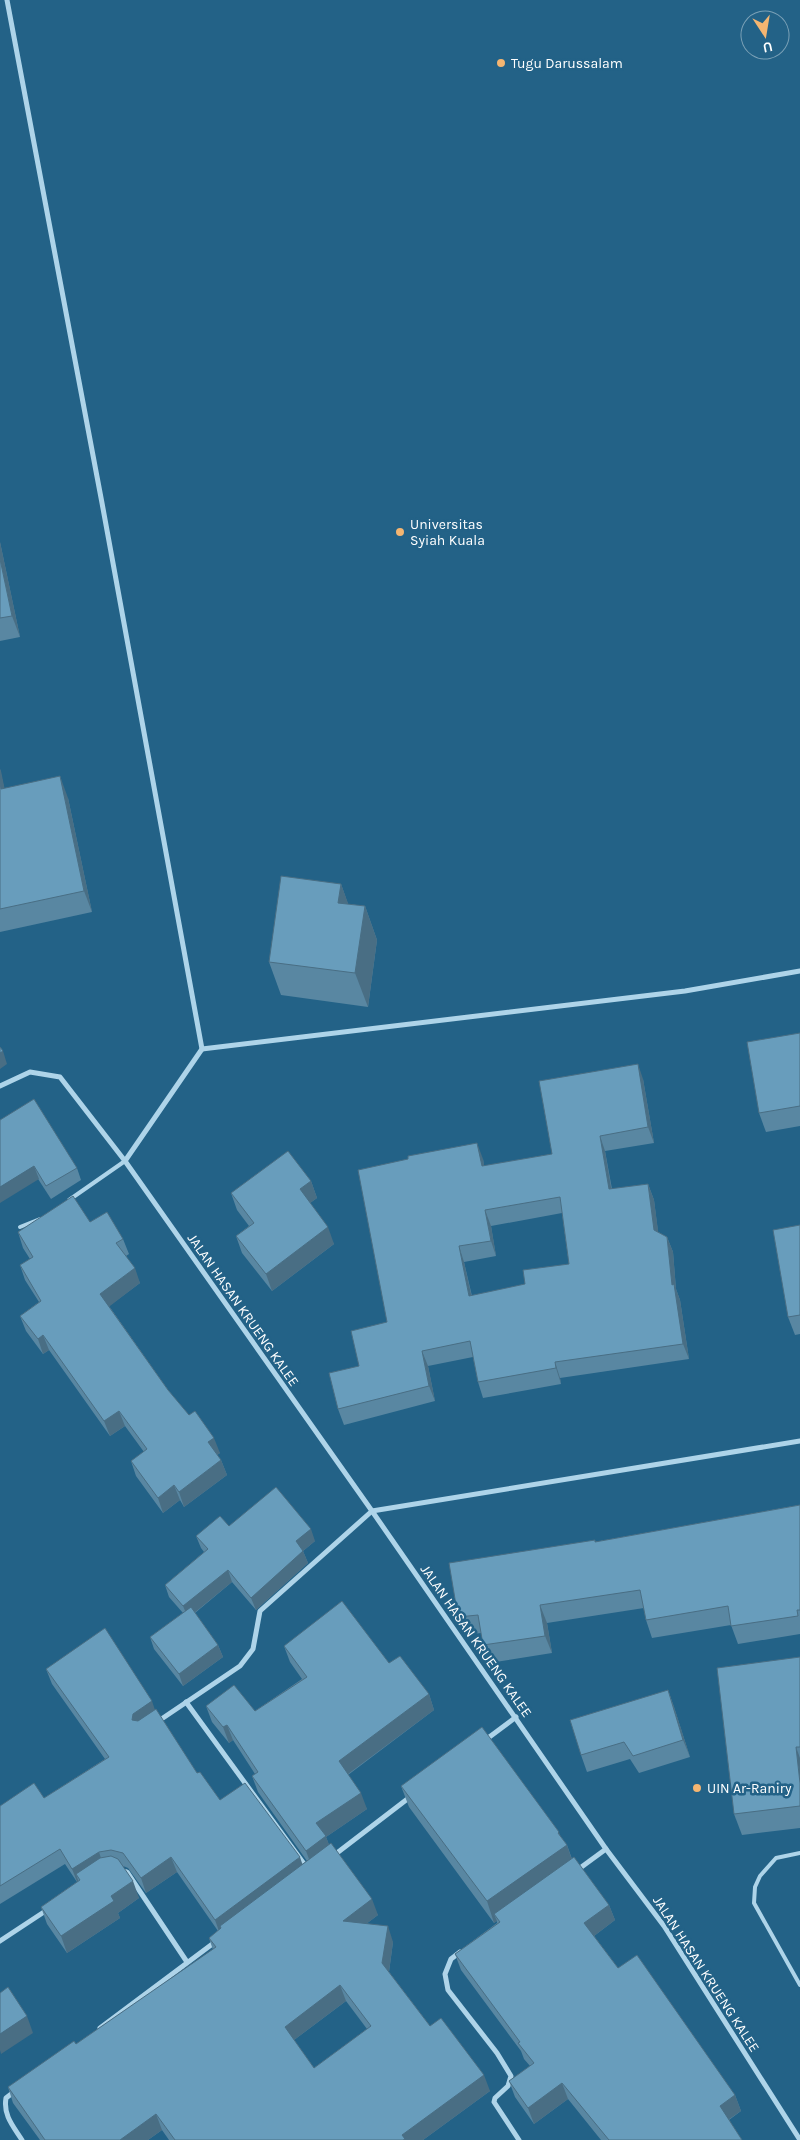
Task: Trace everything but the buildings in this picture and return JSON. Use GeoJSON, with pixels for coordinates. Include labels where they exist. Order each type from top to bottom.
{"type":"FeatureCollection","features":[{"type":"Feature","properties":{"kind":"street"},"geometry":{"type":"LineString","coordinates":[[7,0],[202,1049],[125,1161]]}},
{"type":"Feature","properties":{"kind":"street"},"geometry":{"type":"LineString","coordinates":[[202,1049],[685,991],[800,971]]}},
{"type":"Feature","properties":{"kind":"street","name":"JALAN HASAN KRUENG KALEE"},"geometry":{"type":"LineString","coordinates":[[0,1086],[30,1072],[60,1077],[125,1161],[372,1511],[606,1849],[664,1926],[800,2140]]}},
{"type":"Feature","properties":{"kind":"street"},"geometry":{"type":"LineString","coordinates":[[149,1727],[240,1666],[253,1648],[260,1611],[372,1511],[800,1441]]}},
{"type":"Feature","properties":{"kind":"street"},"geometry":{"type":"LineString","coordinates":[[186,1702],[311,1873]]}},
{"type":"Feature","properties":{"kind":"street"},"geometry":{"type":"LineString","coordinates":[[476,1747],[516,1717]]}},
{"type":"Feature","properties":{"kind":"street"},"geometry":{"type":"LineString","coordinates":[[326,1861],[413,1795]]}},
{"type":"Feature","properties":{"kind":"street"},"geometry":{"type":"LineString","coordinates":[[567,1877],[606,1849]]}},
{"type":"Feature","properties":{"kind":"street"},"geometry":{"type":"LineString","coordinates":[[117,1869],[127,1872],[187,1962]]}},
{"type":"Feature","properties":{"kind":"street"},"geometry":{"type":"LineString","coordinates":[[0,1941],[49,1909]]}},
{"type":"Feature","properties":{"kind":"street"},"geometry":{"type":"LineString","coordinates":[[93,2033],[218,1940]]}},
{"type":"Feature","properties":{"kind":"street"},"geometry":{"type":"LineString","coordinates":[[466,1948],[450,1959],[445,1974],[448,1990],[498,2053],[511,2076],[508,2086],[495,2098],[494,2102],[519,2140]]}},
{"type":"Feature","properties":{"kind":"street"},"geometry":{"type":"LineString","coordinates":[[22,2086],[6,2098],[4,2108],[22,2140]]}},
{"type":"Feature","properties":{"kind":"lane"},"geometry":{"type":"LineString","coordinates":[[63,1205],[125,1161]]}},
{"type":"Feature","properties":{"kind":"lane"},"geometry":{"type":"LineString","coordinates":[[20,1228],[48,1216]]}},
{"type":"Feature","properties":{"kind":"lane"},"geometry":{"type":"LineString","coordinates":[[800,1854],[776,1858],[760,1876],[755,1888],[754,1903],[800,1985]]}},
{"type":"Feature","properties":{"kind":"place","name":"Tugu Darussalam"},"geometry":{"type":"Point","coordinates":[501,63]}},
{"type":"Feature","properties":{"kind":"place","name":"Universitas Syiah Kuala"},"geometry":{"type":"Point","coordinates":[400,532]}},
{"type":"Feature","properties":{"kind":"place","name":"UIN Ar-Raniry"},"geometry":{"type":"Point","coordinates":[697,1788]}}]}
